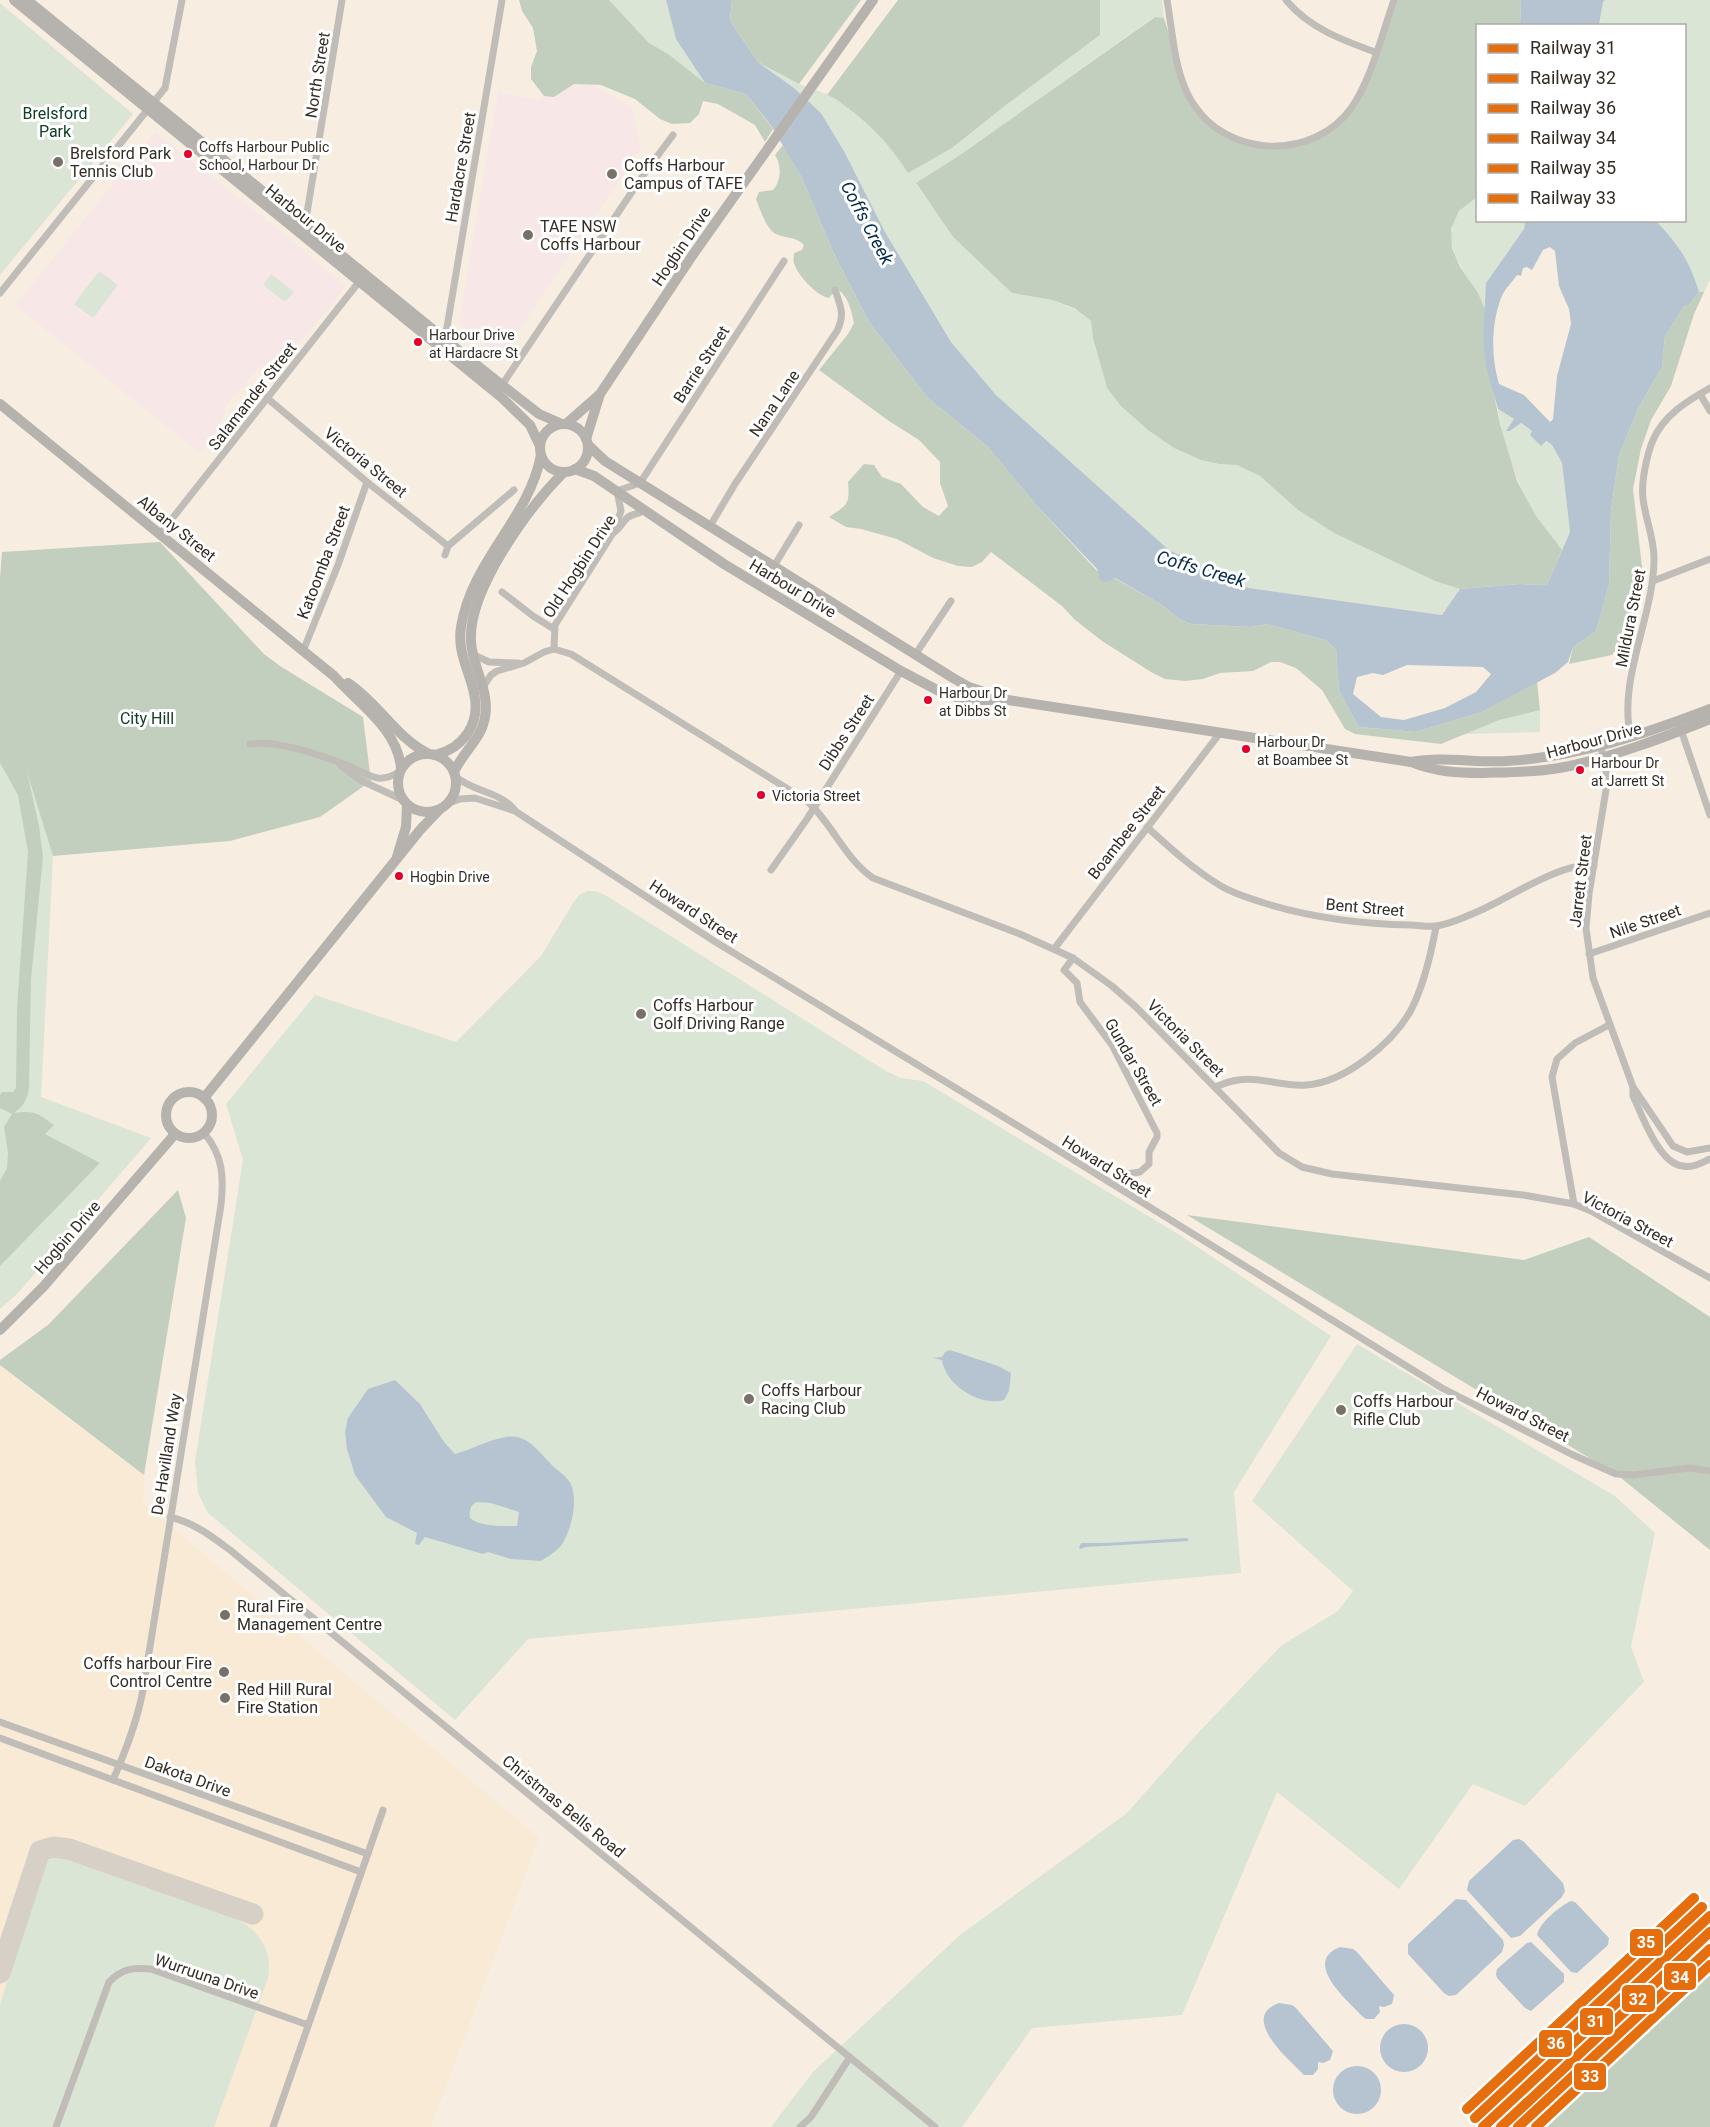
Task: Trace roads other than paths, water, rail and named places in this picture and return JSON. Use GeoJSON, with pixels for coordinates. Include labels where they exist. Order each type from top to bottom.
{"type":"FeatureCollection","features":[{"type":"Feature","properties":{"kind":"street","name":"Harbour Drive"},"geometry":{"type":"LineString","coordinates":[[14,0],[305,225],[517,411],[531,425],[541,450]]}},
{"type":"Feature","properties":{"kind":"street","name":"Harbour Drive"},"geometry":{"type":"LineString","coordinates":[[27,0],[151,107],[363,277],[539,414],[564,424]]}},
{"type":"Feature","properties":{"kind":"street"},"geometry":{"type":"LineString","coordinates":[[0,293],[165,88],[182,0]]}},
{"type":"Feature","properties":{"kind":"street","name":"North Street"},"geometry":{"type":"LineString","coordinates":[[305,225],[342,0]]}},
{"type":"Feature","properties":{"kind":"street","name":"Hardacre Street"},"geometry":{"type":"LineString","coordinates":[[445,339],[502,0]]}},
{"type":"Feature","properties":{"kind":"street","name":"Hogbin Drive"},"geometry":{"type":"LineString","coordinates":[[564,424],[600,394],[761,156],[873,0]]}},
{"type":"Feature","properties":{"kind":"street"},"geometry":{"type":"LineString","coordinates":[[1167,0],[1180,75],[1192,102],[1200,113],[1232,138],[1255,145],[1283,147],[1310,141],[1335,125],[1351,108],[1363,88],[1394,0]]}},
{"type":"Feature","properties":{"kind":"street"},"geometry":{"type":"LineString","coordinates":[[1286,0],[1310,23],[1334,37],[1375,52]]}},
{"type":"Feature","properties":{"kind":"street"},"geometry":{"type":"LineString","coordinates":[[502,385],[637,184],[673,135]]}},
{"type":"Feature","properties":{"kind":"street","name":"Barrie Street"},"geometry":{"type":"LineString","coordinates":[[640,483],[784,261]]}},
{"type":"Feature","properties":{"kind":"street","name":"Salamander Street"},"geometry":{"type":"LineString","coordinates":[[160,534],[363,277]]}},
{"type":"Feature","properties":{"kind":"street","name":"Nana Lane"},"geometry":{"type":"LineString","coordinates":[[710,526],[735,484],[837,331],[842,321],[841,307],[835,290]]}},
{"type":"Feature","properties":{"kind":"street","name":"Mildura Street"},"geometry":{"type":"LineString","coordinates":[[1631,737],[1626,714],[1633,670],[1653,581],[1654,548],[1643,499],[1642,483],[1653,440],[1665,420],[1710,388]]}},
{"type":"Feature","properties":{"kind":"street","name":"Hogbin Drive"},"geometry":{"type":"LineString","coordinates":[[587,442],[600,394]]}},
{"type":"Feature","properties":{"kind":"street"},"geometry":{"type":"LineString","coordinates":[[1701,394],[1710,411]]}},
{"type":"Feature","properties":{"kind":"street","name":"Victoria Street"},"geometry":{"type":"LineString","coordinates":[[267,398],[448,546]]}},
{"type":"Feature","properties":{"kind":"street","name":"Albany Street"},"geometry":{"type":"LineString","coordinates":[[0,404],[334,676],[387,732],[399,752],[401,769]]}},
{"type":"Feature","properties":{"kind":"street"},"geometry":{"type":"LineString","coordinates":[[204,1098],[395,862],[454,795],[455,775],[462,756],[474,742],[484,724],[486,704],[472,654],[471,627],[478,601],[489,576],[539,497],[564,472],[575,469],[585,459],[587,442],[578,429],[564,424],[555,426],[545,434],[538,470],[530,492],[482,567],[464,614],[460,644],[476,704],[473,723],[463,740],[455,748],[413,757],[393,776],[381,778],[310,753],[266,743],[249,744]]}},
{"type":"Feature","properties":{"kind":"street","name":"Harbour Drive"},"geometry":{"type":"LineString","coordinates":[[587,442],[605,460],[640,483],[915,655],[969,687],[1008,700]]}},
{"type":"Feature","properties":{"kind":"street"},"geometry":{"type":"LineString","coordinates":[[541,450],[549,467],[564,472]]}},
{"type":"Feature","properties":{"kind":"street","name":"Harbour Drive"},"geometry":{"type":"LineString","coordinates":[[575,469],[594,476],[724,564],[901,671],[939,691],[965,700],[1008,700],[1411,762],[1429,770],[1458,773],[1510,772],[1568,766],[1603,756],[1680,726],[1710,709]]}},
{"type":"Feature","properties":{"kind":"street","name":"Katoomba Street"},"geometry":{"type":"LineString","coordinates":[[303,651],[338,565],[367,482]]}},
{"type":"Feature","properties":{"kind":"street"},"geometry":{"type":"LineString","coordinates":[[613,533],[621,511],[617,491],[640,483]]}},
{"type":"Feature","properties":{"kind":"street"},"geometry":{"type":"LineString","coordinates":[[445,555],[448,546],[514,490]]}},
{"type":"Feature","properties":{"kind":"street","name":"Old Hogbin Drive"},"geometry":{"type":"LineString","coordinates":[[554,649],[554,629],[613,533],[632,514],[640,514],[644,510]]}},
{"type":"Feature","properties":{"kind":"street"},"geometry":{"type":"LineString","coordinates":[[774,566],[799,525]]}},
{"type":"Feature","properties":{"kind":"street"},"geometry":{"type":"LineString","coordinates":[[1653,581],[1710,559]]}},
{"type":"Feature","properties":{"kind":"street"},"geometry":{"type":"LineString","coordinates":[[502,592],[554,629]]}},
{"type":"Feature","properties":{"kind":"street"},"geometry":{"type":"LineString","coordinates":[[915,655],[951,601]]}},
{"type":"Feature","properties":{"kind":"street"},"geometry":{"type":"LineString","coordinates":[[483,687],[491,675],[497,671],[524,663],[554,649]]}},
{"type":"Feature","properties":{"kind":"street","name":"Victoria Street"},"geometry":{"type":"LineString","coordinates":[[554,649],[581,660],[813,807],[862,870],[873,878],[1073,958],[1136,1006],[1279,1153],[1302,1167],[1332,1174],[1523,1195],[1574,1204],[1592,1211],[1710,1278]]}},
{"type":"Feature","properties":{"kind":"street"},"geometry":{"type":"LineString","coordinates":[[472,654],[489,662],[524,663]]}},
{"type":"Feature","properties":{"kind":"street","name":"Dibbs Street"},"geometry":{"type":"LineString","coordinates":[[771,870],[807,819],[901,671]]}},
{"type":"Feature","properties":{"kind":"street","name":"Albany Street"},"geometry":{"type":"LineString","coordinates":[[334,676],[349,684],[379,709],[403,737],[431,754]]}},
{"type":"Feature","properties":{"kind":"street","name":"Harbour Drive"},"geometry":{"type":"LineString","coordinates":[[1411,762],[1430,759],[1505,761],[1568,753],[1710,719]]}},
{"type":"Feature","properties":{"kind":"street"},"geometry":{"type":"LineString","coordinates":[[1680,726],[1710,815]]}},
{"type":"Feature","properties":{"kind":"street","name":"Boambee Street"},"geometry":{"type":"LineString","coordinates":[[1054,949],[1146,827],[1221,733]]}},
{"type":"Feature","properties":{"kind":"street","name":"Jarrett Street"},"geometry":{"type":"LineString","coordinates":[[1600,745],[1606,764],[1606,789],[1586,928],[1593,978],[1633,1087],[1673,1146],[1687,1152],[1710,1148]]}},
{"type":"Feature","properties":{"kind":"street"},"geometry":{"type":"LineString","coordinates":[[431,754],[443,758],[455,775]]}},
{"type":"Feature","properties":{"kind":"street"},"geometry":{"type":"LineString","coordinates":[[334,761],[360,780],[423,812],[439,810]]}},
{"type":"Feature","properties":{"kind":"street"},"geometry":{"type":"LineString","coordinates":[[395,862],[406,827],[405,803],[398,791],[397,781],[401,769]]}},
{"type":"Feature","properties":{"kind":"street","name":"Howard Street"},"geometry":{"type":"LineString","coordinates":[[455,775],[470,786],[502,798],[515,811],[714,941],[1442,1388],[1571,1454],[1616,1474],[1634,1475],[1690,1468],[1710,1471]]}},
{"type":"Feature","properties":{"kind":"street","name":"Howard Street"},"geometry":{"type":"LineString","coordinates":[[449,803],[460,799],[475,798],[515,811]]}},
{"type":"Feature","properties":{"kind":"street","name":"Bent Street"},"geometry":{"type":"LineString","coordinates":[[1146,827],[1209,878],[1241,896],[1296,913],[1378,924],[1436,927],[1480,910],[1559,871],[1578,865],[1594,866]]}},
{"type":"Feature","properties":{"kind":"street","name":"Nile Street"},"geometry":{"type":"LineString","coordinates":[[1589,954],[1710,913]]}},
{"type":"Feature","properties":{"kind":"street"},"geometry":{"type":"LineString","coordinates":[[1215,1087],[1234,1080],[1295,1085],[1316,1084],[1326,1082],[1360,1063],[1388,1039],[1410,1011],[1419,993],[1436,927]]}},
{"type":"Feature","properties":{"kind":"street","name":"Gundar Street"},"geometry":{"type":"LineString","coordinates":[[1073,958],[1064,970],[1077,983],[1080,1002],[1112,1045],[1157,1133],[1149,1152],[1149,1164],[1140,1172],[1127,1174]]}},
{"type":"Feature","properties":{"kind":"street"},"geometry":{"type":"LineString","coordinates":[[1574,1204],[1552,1077],[1557,1059],[1575,1043],[1609,1025]]}},
{"type":"Feature","properties":{"kind":"street","name":"Jarrett Street"},"geometry":{"type":"LineString","coordinates":[[1633,1087],[1636,1104],[1667,1159],[1685,1167],[1710,1159]]}},
{"type":"Feature","properties":{"kind":"street"},"geometry":{"type":"LineString","coordinates":[[188,1092],[196,1093],[204,1098],[212,1108],[213,1115],[212,1122],[204,1133],[195,1138],[176,1134],[168,1125],[166,1118],[169,1103],[174,1097],[188,1092]]}},
{"type":"Feature","properties":{"kind":"street","name":"De Havilland Way"},"geometry":{"type":"LineString","coordinates":[[113,1780],[137,1719],[223,1192],[224,1177],[221,1160],[204,1133]]}},
{"type":"Feature","properties":{"kind":"street","name":"Hogbin Drive"},"geometry":{"type":"LineString","coordinates":[[0,1330],[44,1286],[176,1134]]}},
{"type":"Feature","properties":{"kind":"street","name":"Christmas Bells Road"},"geometry":{"type":"LineString","coordinates":[[170,1517],[188,1521],[230,1550],[935,2127]]}},
{"type":"Feature","properties":{"kind":"street","name":"Dakota Drive"},"geometry":{"type":"LineString","coordinates":[[0,1722],[368,1854]]}},
{"type":"Feature","properties":{"kind":"street","name":"Dakota Drive"},"geometry":{"type":"LineString","coordinates":[[0,1738],[361,1872]]}},
{"type":"Feature","properties":{"kind":"street"},"geometry":{"type":"LineString","coordinates":[[273,2127],[383,1810]]}},
{"type":"Feature","properties":{"kind":"street","name":"Wurruuna Drive"},"geometry":{"type":"LineString","coordinates":[[56,2127],[109,1982],[118,1972],[134,1968],[150,1969],[308,2025]]}},
{"type":"Feature","properties":{"kind":"street"},"geometry":{"type":"LineString","coordinates":[[800,2127],[811,2117],[850,2057]]}},
{"type":"Feature","properties":{"kind":"water","name":"Coffs Creek"},"geometry":{"type":"Polygon","coordinates":[[[666,0],[732,0],[730,21],[758,62],[794,88],[821,113],[844,151],[885,232],[951,342],[996,395],[1169,550],[1249,588],[1442,615],[1460,589],[1520,584],[1547,585],[1570,532],[1562,463],[1552,445],[1546,441],[1541,446],[1530,435],[1532,431],[1521,423],[1510,431],[1506,431],[1514,419],[1498,409],[1487,370],[1483,340],[1486,283],[1524,229],[1525,222],[1657,222],[1671,237],[1682,254],[1692,271],[1699,292],[1689,305],[1685,305],[1665,336],[1662,367],[1639,407],[1619,455],[1611,511],[1609,585],[1596,631],[1573,647],[1568,662],[1555,673],[1482,712],[1416,732],[1359,727],[1339,691],[1336,649],[1325,640],[1267,624],[1251,627],[1191,624],[1179,619],[1162,605],[1115,578],[1105,582],[1100,580],[1097,569],[1038,507],[987,446],[928,398],[869,322],[834,254],[802,178],[772,127],[746,94],[705,83],[676,39],[666,0]],[[1550,247],[1543,250],[1532,270],[1527,267],[1523,268],[1521,276],[1517,275],[1504,292],[1495,319],[1493,341],[1499,384],[1524,395],[1550,422],[1553,419],[1557,376],[1571,324],[1569,309],[1559,286],[1555,251],[1550,247]],[[1407,665],[1383,675],[1373,673],[1357,677],[1353,694],[1381,717],[1404,720],[1445,708],[1476,692],[1491,674],[1483,667],[1407,665]]]}},
{"type":"Feature","properties":{"kind":"water"},"geometry":{"type":"Polygon","coordinates":[[[1521,0],[1605,0],[1599,24],[1520,24],[1521,0]]]}},
{"type":"Feature","properties":{"kind":"water"},"geometry":{"type":"Polygon","coordinates":[[[950,1350],[998,1366],[1011,1373],[1009,1391],[1004,1400],[984,1400],[974,1397],[956,1385],[944,1369],[942,1360],[933,1358],[942,1357],[950,1350]]]}},
{"type":"Feature","properties":{"kind":"water"},"geometry":{"type":"Polygon","coordinates":[[[395,1380],[420,1404],[444,1442],[455,1454],[503,1437],[517,1437],[531,1444],[567,1478],[572,1488],[573,1515],[568,1533],[560,1547],[541,1561],[511,1559],[488,1552],[483,1554],[425,1537],[419,1545],[415,1544],[417,1533],[386,1517],[355,1475],[347,1449],[345,1432],[348,1418],[368,1389],[395,1380]],[[476,1502],[470,1509],[470,1518],[486,1524],[517,1526],[519,1512],[491,1503],[476,1502]]]}},
{"type":"Feature","properties":{"kind":"water"},"geometry":{"type":"Polygon","coordinates":[[[1187,1538],[1189,1541],[1079,1548],[1081,1543],[1187,1538]]]}},
{"type":"Feature","properties":{"kind":"water"},"geometry":{"type":"Polygon","coordinates":[[[1519,1839],[1563,1883],[1565,1891],[1562,1897],[1520,1936],[1511,1938],[1467,1890],[1469,1881],[1513,1840],[1519,1839]]]}},
{"type":"Feature","properties":{"kind":"water"},"geometry":{"type":"Polygon","coordinates":[[[1456,1899],[1466,1900],[1503,1940],[1504,1945],[1502,1952],[1456,1995],[1449,1996],[1408,1954],[1408,1944],[1456,1899]]]}},
{"type":"Feature","properties":{"kind":"water"},"geometry":{"type":"Polygon","coordinates":[[[1571,1901],[1575,1902],[1609,1938],[1608,1945],[1577,1973],[1571,1972],[1537,1935],[1551,1915],[1571,1901]]]}},
{"type":"Feature","properties":{"kind":"water"},"geometry":{"type":"Polygon","coordinates":[[[1531,1942],[1564,1974],[1564,1982],[1531,2011],[1525,2008],[1497,1978],[1496,1974],[1497,1969],[1531,1942]]]}},
{"type":"Feature","properties":{"kind":"water"},"geometry":{"type":"Polygon","coordinates":[[[1340,1947],[1357,1952],[1394,1995],[1392,2004],[1379,2006],[1380,2012],[1374,2019],[1366,2019],[1362,2016],[1338,1991],[1326,1971],[1325,1962],[1329,1954],[1340,1947]]]}},
{"type":"Feature","properties":{"kind":"water"},"geometry":{"type":"Polygon","coordinates":[[[1279,2003],[1296,2008],[1333,2051],[1330,2060],[1323,2063],[1318,2062],[1318,2069],[1313,2075],[1304,2075],[1294,2065],[1277,2047],[1265,2027],[1264,2018],[1268,2009],[1279,2003]]]}},
{"type":"Feature","properties":{"kind":"water"},"geometry":{"type":"Polygon","coordinates":[[[1404,2024],[1421,2031],[1428,2048],[1421,2065],[1404,2072],[1387,2065],[1380,2048],[1387,2031],[1404,2024]]]}},
{"type":"Feature","properties":{"kind":"water"},"geometry":{"type":"Polygon","coordinates":[[[1357,2066],[1374,2073],[1381,2090],[1374,2107],[1357,2114],[1340,2107],[1333,2090],[1340,2073],[1357,2066]]]}},
{"type":"Feature","properties":{"kind":"rail line","name":"35"},"geometry":{"type":"LineString","coordinates":[[1467,2109],[1694,1898]]}},
{"type":"Feature","properties":{"kind":"rail line","name":"36"},"geometry":{"type":"LineString","coordinates":[[1475,2118],[1702,1907]]}},
{"type":"Feature","properties":{"kind":"rail line","name":"31"},"geometry":{"type":"LineString","coordinates":[[1483,2127],[1710,1916]]}},
{"type":"Feature","properties":{"kind":"rail line","name":"32"},"geometry":{"type":"LineString","coordinates":[[1501,2127],[1710,1932]]}},
{"type":"Feature","properties":{"kind":"rail line","name":"34"},"geometry":{"type":"LineString","coordinates":[[1518,2127],[1710,1949]]}},
{"type":"Feature","properties":{"kind":"rail line","name":"33"},"geometry":{"type":"LineString","coordinates":[[1536,2127],[1710,1965]]}},
{"type":"Feature","properties":{"kind":"place","name":"Coffs Harbour Public School, Harbour Dr"},"geometry":{"type":"Point","coordinates":[188,154]}},
{"type":"Feature","properties":{"kind":"place","name":"Brelsford Park Tennis Club"},"geometry":{"type":"Point","coordinates":[58,162]}},
{"type":"Feature","properties":{"kind":"place","name":"Coffs Harbour Campus of TAFE"},"geometry":{"type":"Point","coordinates":[612,174]}},
{"type":"Feature","properties":{"kind":"place","name":"TAFE NSW Coffs Harbour"},"geometry":{"type":"Point","coordinates":[528,235]}},
{"type":"Feature","properties":{"kind":"place","name":"Harbour Drive at Hardacre St"},"geometry":{"type":"Point","coordinates":[418,342]}},
{"type":"Feature","properties":{"kind":"place","name":"Harbour Dr at Dibbs St"},"geometry":{"type":"Point","coordinates":[928,700]}},
{"type":"Feature","properties":{"kind":"place","name":"Harbour Dr at Boambee St"},"geometry":{"type":"Point","coordinates":[1246,749]}},
{"type":"Feature","properties":{"kind":"place","name":"Harbour Dr at Jarrett St"},"geometry":{"type":"Point","coordinates":[1580,770]}},
{"type":"Feature","properties":{"kind":"place","name":"Victoria Street"},"geometry":{"type":"Point","coordinates":[761,795]}},
{"type":"Feature","properties":{"kind":"place","name":"Hogbin Drive"},"geometry":{"type":"Point","coordinates":[399,876]}},
{"type":"Feature","properties":{"kind":"place","name":"Coffs Harbour Golf Driving Range"},"geometry":{"type":"Point","coordinates":[641,1014]}},
{"type":"Feature","properties":{"kind":"place","name":"Coffs Harbour Racing Club"},"geometry":{"type":"Point","coordinates":[749,1399]}},
{"type":"Feature","properties":{"kind":"place","name":"Coffs Harbour Rifle Club"},"geometry":{"type":"Point","coordinates":[1341,1410]}},
{"type":"Feature","properties":{"kind":"place","name":"Rural Fire Management Centre"},"geometry":{"type":"Point","coordinates":[225,1615]}},
{"type":"Feature","properties":{"kind":"place","name":"Coffs harbour Fire Control Centre"},"geometry":{"type":"Point","coordinates":[224,1672]}},
{"type":"Feature","properties":{"kind":"place","name":"Red Hill Rural Fire Station"},"geometry":{"type":"Point","coordinates":[225,1698]}},
{"type":"Feature","properties":{"kind":"park label","name":"Brelsford Park"},"geometry":{"type":"Point","coordinates":[55,122]}},
{"type":"Feature","properties":{"kind":"park label","name":"City Hill"},"geometry":{"type":"Point","coordinates":[147,718]}}]}
